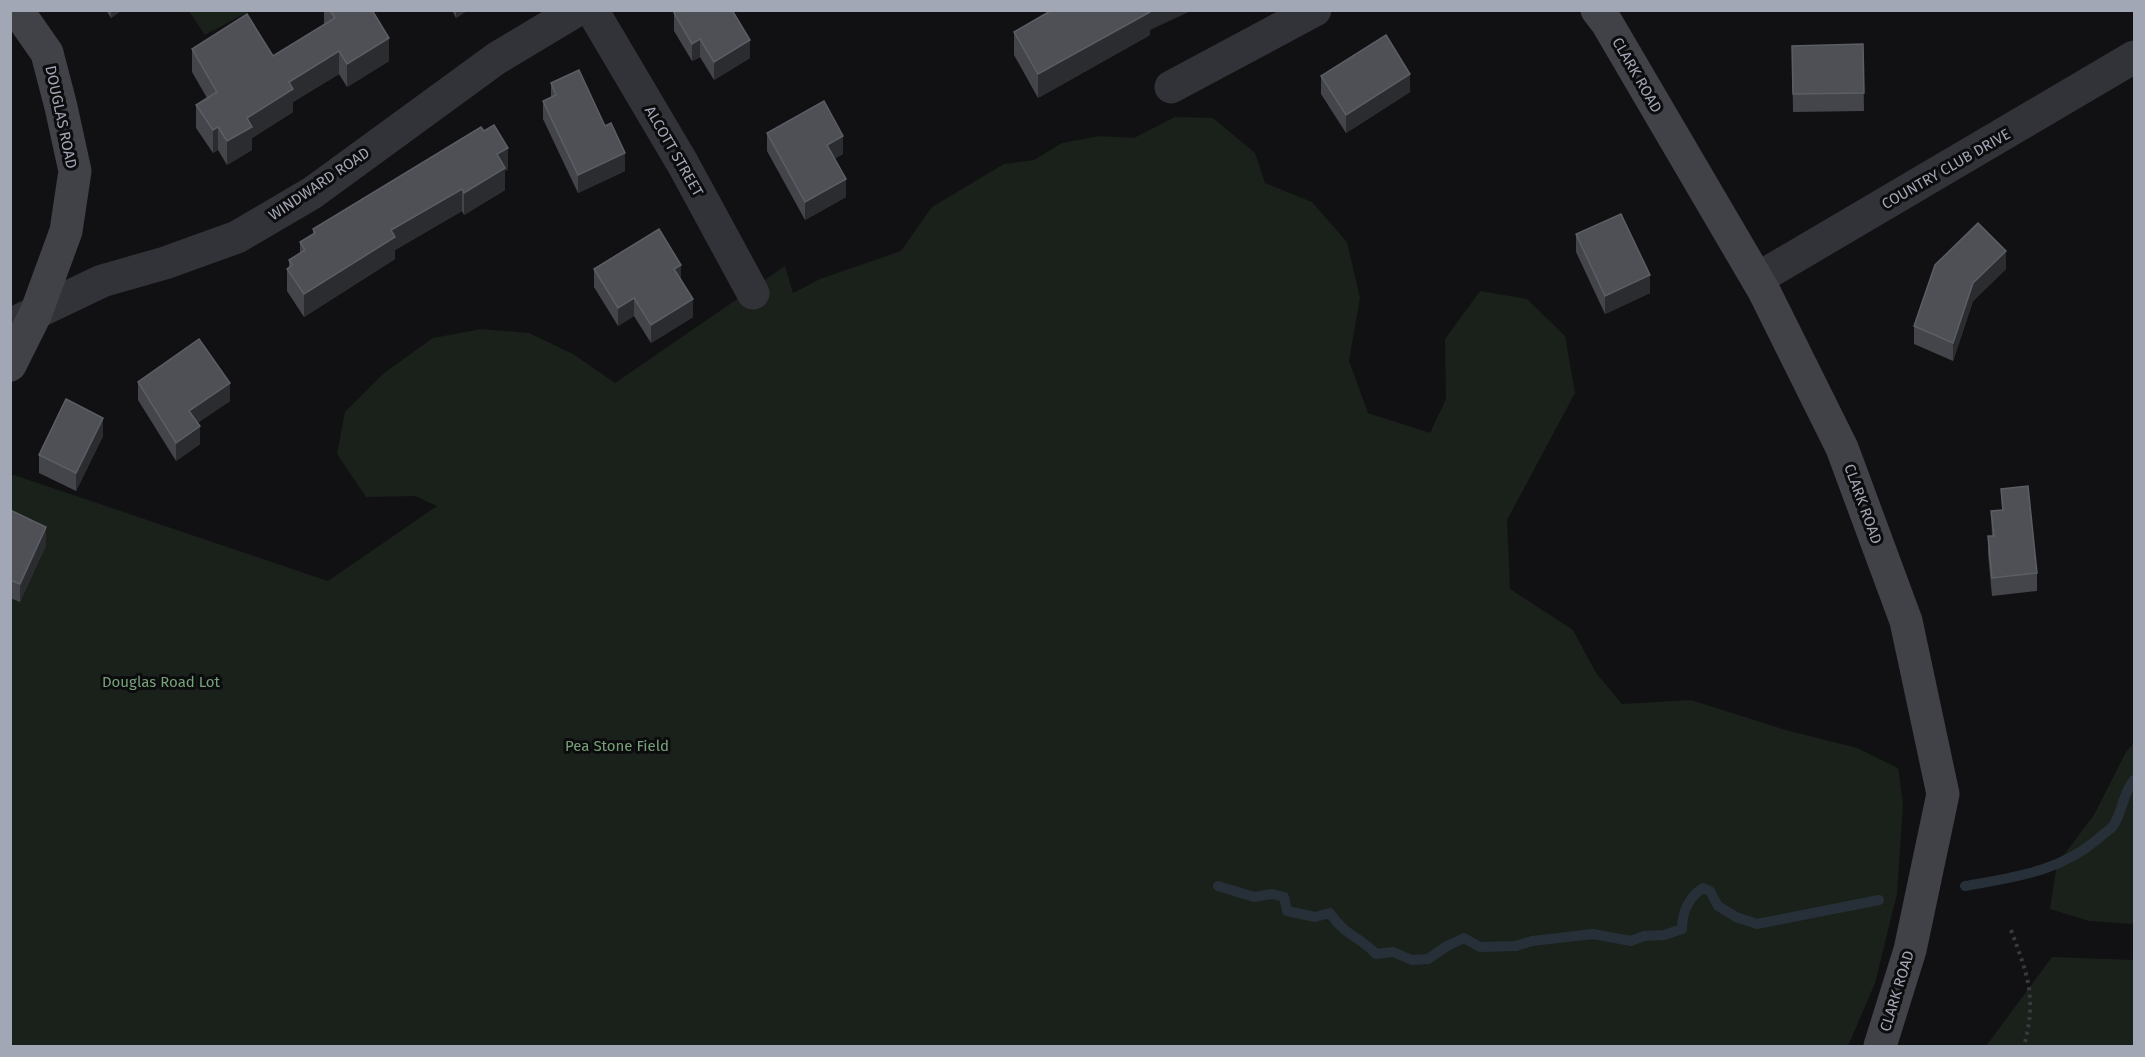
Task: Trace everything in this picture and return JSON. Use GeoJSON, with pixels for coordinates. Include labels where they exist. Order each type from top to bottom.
{"type":"FeatureCollection","features":[{"type":"Feature","properties":{"kind":"street","name":"DOUGLAS ROAD"},"geometry":{"type":"LineString","coordinates":[[10,364],[23,319],[66,231],[75,171],[62,106],[47,53],[17,10]]}},
{"type":"Feature","properties":{"kind":"street","name":"WINDWARD ROAD"},"geometry":{"type":"LineString","coordinates":[[23,319],[102,281],[165,263],[237,237],[312,193],[497,58],[577,10]]}},
{"type":"Feature","properties":{"kind":"street","name":"ALCOTT STREET"},"geometry":{"type":"LineString","coordinates":[[592,10],[682,164],[753,293]]}},
{"type":"Feature","properties":{"kind":"street"},"geometry":{"type":"LineString","coordinates":[[1171,87],[1315,10]]}},
{"type":"Feature","properties":{"kind":"street","name":"CLARK ROAD"},"geometry":{"type":"LineString","coordinates":[[1597,10],[1607,23],[1757,279],[1842,448],[1906,621],[1943,794],[1910,950],[1880,1047]]}},
{"type":"Feature","properties":{"kind":"street","name":"COUNTRY CLUB DRIVE"},"geometry":{"type":"LineString","coordinates":[[1757,279],[2134,57]]}},
{"type":"Feature","properties":{"kind":"path"},"geometry":{"type":"LineString","coordinates":[[2011,930],[2028,976],[2031,1002],[2024,1047]]}},
{"type":"Feature","properties":{"kind":"green space"},"geometry":{"type":"Polygon","coordinates":[[[189,11],[250,11],[205,35],[189,11]]]}},
{"type":"Feature","properties":{"kind":"green space"},"geometry":{"type":"Polygon","coordinates":[[[1175,117],[1213,118],[1255,153],[1265,183],[1312,202],[1347,242],[1360,298],[1349,361],[1368,413],[1430,433],[1446,399],[1445,339],[1480,291],[1527,299],[1565,336],[1575,393],[1507,520],[1510,589],[1573,630],[1596,673],[1622,704],[1691,700],[1782,729],[1857,748],[1898,768],[1903,804],[1897,894],[1875,983],[1848,1046],[11,1046],[11,474],[328,581],[437,506],[415,496],[366,497],[337,454],[345,412],[384,373],[433,338],[481,329],[529,333],[573,354],[615,383],[785,266],[793,293],[820,279],[901,251],[932,207],[1004,164],[1034,160],[1062,143],[1100,136],[1134,138],[1175,117]]]}},
{"type":"Feature","properties":{"kind":"green space"},"geometry":{"type":"Polygon","coordinates":[[[2134,743],[2134,924],[2089,921],[2050,909],[2057,864],[2094,815],[2126,752],[2134,743]]]}},
{"type":"Feature","properties":{"kind":"green space"},"geometry":{"type":"Polygon","coordinates":[[[2052,957],[2134,960],[2134,1046],[1986,1046],[2052,957]]]}},
{"type":"Feature","properties":{"kind":"building"},"geometry":{"type":"Polygon","coordinates":[[[330,10],[372,10],[389,38],[347,64],[339,51],[289,82],[293,89],[247,118],[252,127],[227,141],[218,127],[213,130],[196,105],[217,92],[192,49],[247,14],[273,56],[335,18],[330,10]]]}},
{"type":"Feature","properties":{"kind":"building"},"geometry":{"type":"Polygon","coordinates":[[[678,10],[732,10],[750,40],[714,62],[700,39],[692,44],[674,13],[678,10]]]}},
{"type":"Feature","properties":{"kind":"building"},"geometry":{"type":"Polygon","coordinates":[[[1052,10],[1150,10],[1150,12],[1038,74],[1014,32],[1052,10]]]}},
{"type":"Feature","properties":{"kind":"building"},"geometry":{"type":"Polygon","coordinates":[[[1386,35],[1410,74],[1346,115],[1321,76],[1386,35]]]}},
{"type":"Feature","properties":{"kind":"building"},"geometry":{"type":"Polygon","coordinates":[[[1863,44],[1864,93],[1793,94],[1792,46],[1863,44]]]}},
{"type":"Feature","properties":{"kind":"building"},"geometry":{"type":"Polygon","coordinates":[[[579,70],[605,126],[611,123],[625,153],[578,175],[543,101],[556,95],[551,83],[579,70]]]}},
{"type":"Feature","properties":{"kind":"building"},"geometry":{"type":"Polygon","coordinates":[[[824,101],[843,136],[827,145],[846,179],[805,202],[767,133],[824,101]]]}},
{"type":"Feature","properties":{"kind":"building"},"geometry":{"type":"Polygon","coordinates":[[[494,125],[508,148],[497,154],[505,168],[464,193],[462,189],[391,230],[395,237],[304,294],[287,269],[292,265],[289,260],[305,250],[300,242],[315,233],[313,229],[481,127],[484,131],[494,125]]]}},
{"type":"Feature","properties":{"kind":"building"},"geometry":{"type":"Polygon","coordinates":[[[1621,214],[1650,275],[1605,296],[1576,234],[1621,214]]]}},
{"type":"Feature","properties":{"kind":"building"},"geometry":{"type":"Polygon","coordinates":[[[1978,223],[2006,251],[1973,283],[1953,343],[1914,326],[1935,265],[1978,223]]]}},
{"type":"Feature","properties":{"kind":"building"},"geometry":{"type":"Polygon","coordinates":[[[659,229],[681,265],[674,269],[693,299],[651,325],[634,298],[618,308],[594,269],[659,229]]]}},
{"type":"Feature","properties":{"kind":"building"},"geometry":{"type":"Polygon","coordinates":[[[199,339],[230,383],[189,411],[200,426],[176,443],[138,382],[199,339]]]}},
{"type":"Feature","properties":{"kind":"building"},"geometry":{"type":"Polygon","coordinates":[[[66,399],[103,418],[76,473],[39,455],[66,399]]]}},
{"type":"Feature","properties":{"kind":"building"},"geometry":{"type":"Polygon","coordinates":[[[2028,486],[2037,573],[1992,578],[1988,536],[1994,536],[1991,511],[2003,510],[2001,489],[2028,486]]]}},
{"type":"Feature","properties":{"kind":"building"},"geometry":{"type":"Polygon","coordinates":[[[10,510],[46,527],[20,584],[10,580],[10,510]]]}},
{"type":"Feature","properties":{"kind":"waterway"},"geometry":{"type":"LineString","coordinates":[[1965,886],[2036,871],[2068,859],[2084,849],[2113,826],[2134,780]]}},
{"type":"Feature","properties":{"kind":"waterway"},"geometry":{"type":"LineString","coordinates":[[1218,886],[1254,897],[1272,894],[1284,897],[1287,911],[1315,917],[1330,913],[1341,927],[1376,954],[1393,952],[1412,960],[1428,959],[1464,938],[1480,947],[1516,946],[1532,941],[1593,934],[1631,941],[1644,936],[1664,935],[1682,929],[1687,906],[1703,888],[1710,891],[1718,906],[1736,917],[1757,924],[1879,900]]}},
{"type":"Feature","properties":{"kind":"park label","name":"Douglas Road Lot"},"geometry":{"type":"Point","coordinates":[161,682]}},
{"type":"Feature","properties":{"kind":"park label","name":"Pea Stone Field"},"geometry":{"type":"Point","coordinates":[617,746]}}]}
